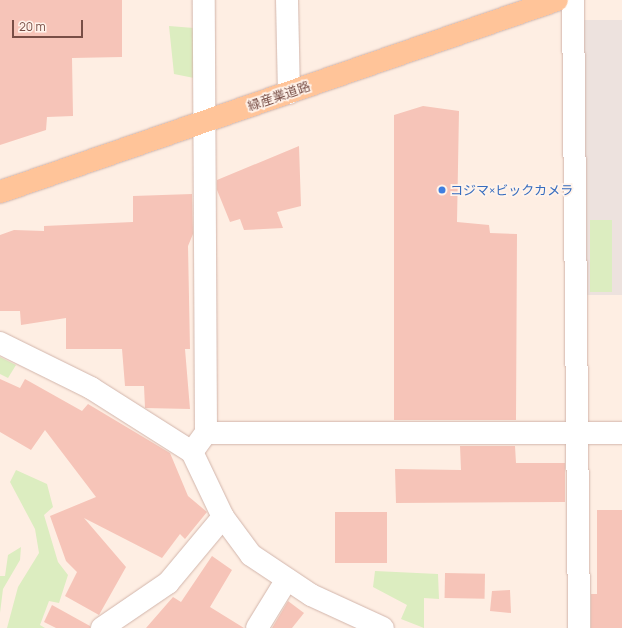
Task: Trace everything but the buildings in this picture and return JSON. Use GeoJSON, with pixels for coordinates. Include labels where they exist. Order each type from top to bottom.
{"type":"FeatureCollection","features":[{"type":"Feature","properties":{"kind":"main road","name":"緑産業道路"},"geometry":{"type":"LineString","coordinates":[[0,192],[557,0]]}},
{"type":"Feature","properties":{"kind":"street"},"geometry":{"type":"LineString","coordinates":[[192,452],[206,433],[203,122],[204,0]]}},
{"type":"Feature","properties":{"kind":"street"},"geometry":{"type":"LineString","coordinates":[[288,0],[289,93]]}},
{"type":"Feature","properties":{"kind":"street"},"geometry":{"type":"LineString","coordinates":[[573,0],[579,628]]}},
{"type":"Feature","properties":{"kind":"street"},"geometry":{"type":"LineString","coordinates":[[0,344],[91,388],[192,452],[222,517],[251,556],[312,595],[383,628]]}},
{"type":"Feature","properties":{"kind":"street"},"geometry":{"type":"LineString","coordinates":[[206,433],[622,433]]}},
{"type":"Feature","properties":{"kind":"street"},"geometry":{"type":"LineString","coordinates":[[110,626],[168,583],[222,517]]}},
{"type":"Feature","properties":{"kind":"street"},"geometry":{"type":"LineString","coordinates":[[257,628],[287,579]]}},
{"type":"Feature","properties":{"kind":"shaded area"},"geometry":{"type":"Polygon","coordinates":[[[582,20],[622,20],[622,295],[582,295],[582,20]]]}},
{"type":"Feature","properties":{"kind":"green space"},"geometry":{"type":"Polygon","coordinates":[[[169,26],[194,28],[194,78],[174,74],[169,26]]]}},
{"type":"Feature","properties":{"kind":"green space"},"geometry":{"type":"Polygon","coordinates":[[[590,220],[612,220],[612,292],[590,292],[590,220]]]}},
{"type":"Feature","properties":{"kind":"green space"},"geometry":{"type":"Polygon","coordinates":[[[0,357],[16,365],[8,378],[0,374],[0,357]]]}},
{"type":"Feature","properties":{"kind":"green space"},"geometry":{"type":"Polygon","coordinates":[[[16,470],[47,484],[53,507],[44,515],[58,562],[68,575],[59,603],[49,601],[40,625],[45,628],[7,628],[18,587],[39,553],[35,529],[10,482],[16,470]]]}},
{"type":"Feature","properties":{"kind":"green space"},"geometry":{"type":"Polygon","coordinates":[[[21,547],[20,560],[3,589],[0,613],[0,576],[5,576],[8,555],[21,547]]]}},
{"type":"Feature","properties":{"kind":"green space"},"geometry":{"type":"Polygon","coordinates":[[[375,571],[438,574],[439,599],[424,598],[424,628],[401,619],[407,605],[373,587],[375,571]]]}},
{"type":"Feature","properties":{"kind":"place","name":"コジマ×ビックカメラ"},"geometry":{"type":"Point","coordinates":[442,190]}}]}
